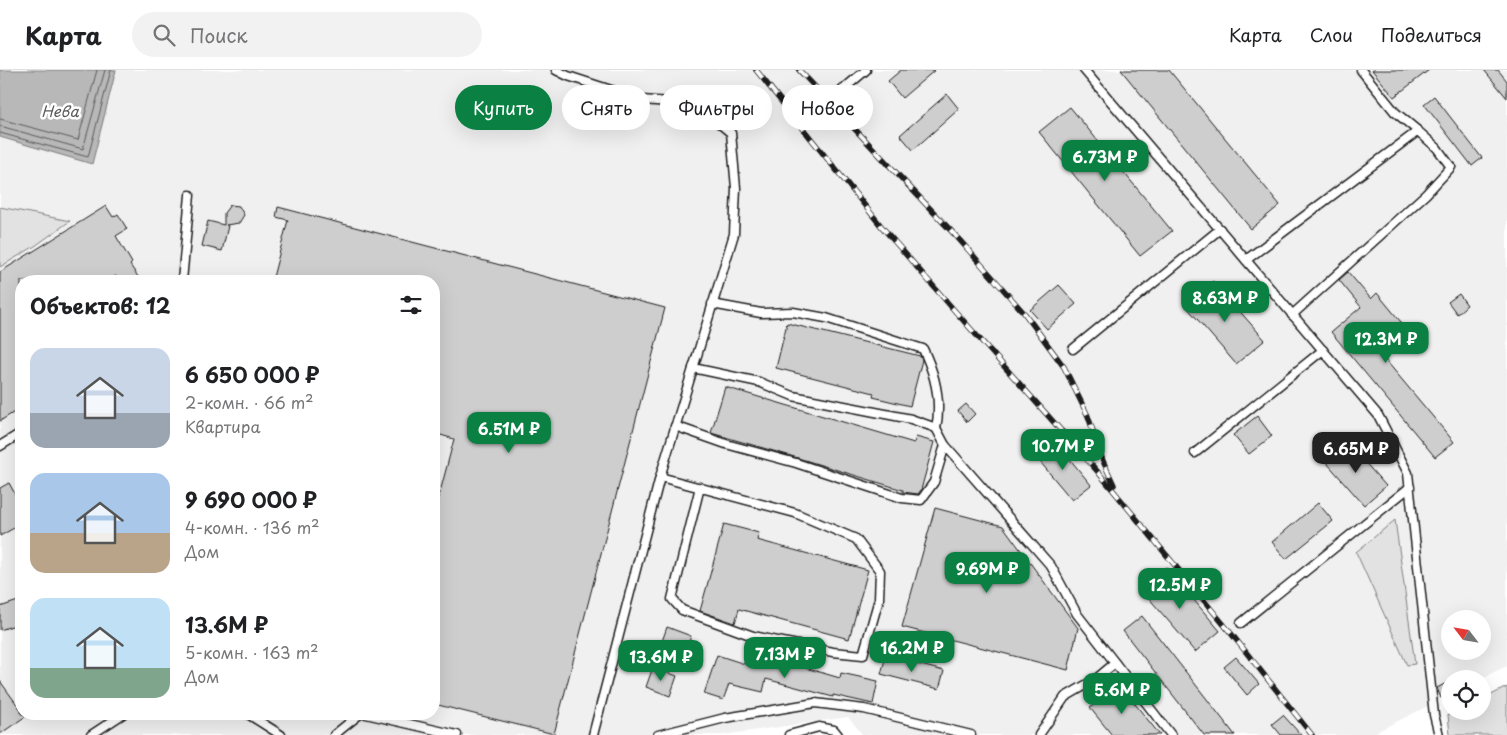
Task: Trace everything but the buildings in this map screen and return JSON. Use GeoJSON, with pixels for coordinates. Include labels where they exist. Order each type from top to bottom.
{"type":"FeatureCollection","features":[{"type":"Feature","properties":{"kind":"lane"},"geometry":{"type":"LineString","coordinates":[[556,70],[568,76],[642,100],[696,104],[731,133],[736,188],[734,234],[660,477],[593,735]]}},
{"type":"Feature","properties":{"kind":"lane"},"geometry":{"type":"LineString","coordinates":[[848,85],[866,70]]}},
{"type":"Feature","properties":{"kind":"lane"},"geometry":{"type":"LineString","coordinates":[[1084,70],[1378,415],[1408,473],[1434,714],[1439,735]]}},
{"type":"Feature","properties":{"kind":"lane"},"geometry":{"type":"LineString","coordinates":[[1292,315],[1426,194],[1451,167],[1437,148],[1395,112],[1361,70]]}},
{"type":"Feature","properties":{"kind":"lane"},"geometry":{"type":"LineString","coordinates":[[1246,260],[1418,131]]}},
{"type":"Feature","properties":{"kind":"lane"},"geometry":{"type":"LineString","coordinates":[[183,275],[190,195]]}},
{"type":"Feature","properties":{"kind":"lane"},"geometry":{"type":"LineString","coordinates":[[1073,349],[1220,229]]}},
{"type":"Feature","properties":{"kind":"lane"},"geometry":{"type":"LineString","coordinates":[[712,304],[761,313],[793,312],[818,317],[924,348],[932,368],[937,389],[938,418],[936,428],[945,445],[1051,566],[1077,614],[1172,735]]}},
{"type":"Feature","properties":{"kind":"lane"},"geometry":{"type":"LineString","coordinates":[[1195,453],[1323,350]]}},
{"type":"Feature","properties":{"kind":"lane"},"geometry":{"type":"LineString","coordinates":[[693,368],[759,382],[793,396],[910,419],[936,428]]}},
{"type":"Feature","properties":{"kind":"lane"},"geometry":{"type":"LineString","coordinates":[[675,426],[726,444],[796,463],[902,498],[922,500],[934,482],[945,445]]}},
{"type":"Feature","properties":{"kind":"lane"},"geometry":{"type":"LineString","coordinates":[[0,446],[15,437]]}},
{"type":"Feature","properties":{"kind":"lane"},"geometry":{"type":"LineString","coordinates":[[660,477],[795,513],[856,539],[880,571],[879,599],[863,656],[752,636],[682,610],[672,599],[700,488]]}},
{"type":"Feature","properties":{"kind":"lane"},"geometry":{"type":"LineString","coordinates":[[1241,623],[1410,487]]}},
{"type":"Feature","properties":{"kind":"lane"},"geometry":{"type":"LineString","coordinates":[[1039,735],[1065,697],[1096,679],[1114,663]]}},
{"type":"Feature","properties":{"kind":"lane"},"geometry":{"type":"LineString","coordinates":[[658,735],[725,718],[815,703],[864,709],[971,735]]}},
{"type":"Feature","properties":{"kind":"lane"},"geometry":{"type":"LineString","coordinates":[[91,735],[114,720]]}},
{"type":"Feature","properties":{"kind":"lane"},"geometry":{"type":"LineString","coordinates":[[257,720],[281,735]]}},
{"type":"Feature","properties":{"kind":"lane"},"geometry":{"type":"LineString","coordinates":[[334,735],[353,720]]}},
{"type":"Feature","properties":{"kind":"lane"},"geometry":{"type":"LineString","coordinates":[[392,720],[457,735]]}},
{"type":"Feature","properties":{"kind":"lane"},"geometry":{"type":"LineString","coordinates":[[789,735],[819,727],[834,730],[838,735]]}},
{"type":"Feature","properties":{"kind":"shaded area"},"geometry":{"type":"Polygon","coordinates":[[[116,70],[1507,70],[1507,666],[1491,674],[1491,670],[1441,670],[1441,700],[1370,735],[863,735],[848,717],[723,735],[0,735],[0,137],[92,164],[116,70]]]}},
{"type":"Feature","properties":{"kind":"shaded area"},"geometry":{"type":"Polygon","coordinates":[[[0,207],[70,221],[35,246],[0,267],[0,207]]]}},
{"type":"Feature","properties":{"kind":"shaded area"},"geometry":{"type":"Polygon","coordinates":[[[1395,520],[1415,664],[1407,665],[1356,552],[1395,520]]]}},
{"type":"Feature","properties":{"kind":"shaded area"},"geometry":{"type":"Polygon","coordinates":[[[1507,687],[1507,735],[1450,735],[1448,720],[1491,720],[1491,695],[1507,687]]]}},
{"type":"Feature","properties":{"kind":"water","name":"Нева"},"geometry":{"type":"Polygon","coordinates":[[[0,70],[116,70],[92,164],[0,137],[0,70]]]}},
{"type":"Feature","properties":{"kind":"railway"},"geometry":{"type":"LineString","coordinates":[[756,70],[882,227],[1098,472],[1312,735]]}},
{"type":"Feature","properties":{"kind":"railway"},"geometry":{"type":"LineString","coordinates":[[799,70],[956,236],[1025,314],[1064,367],[1088,416],[1103,461],[1114,485]]}}]}
